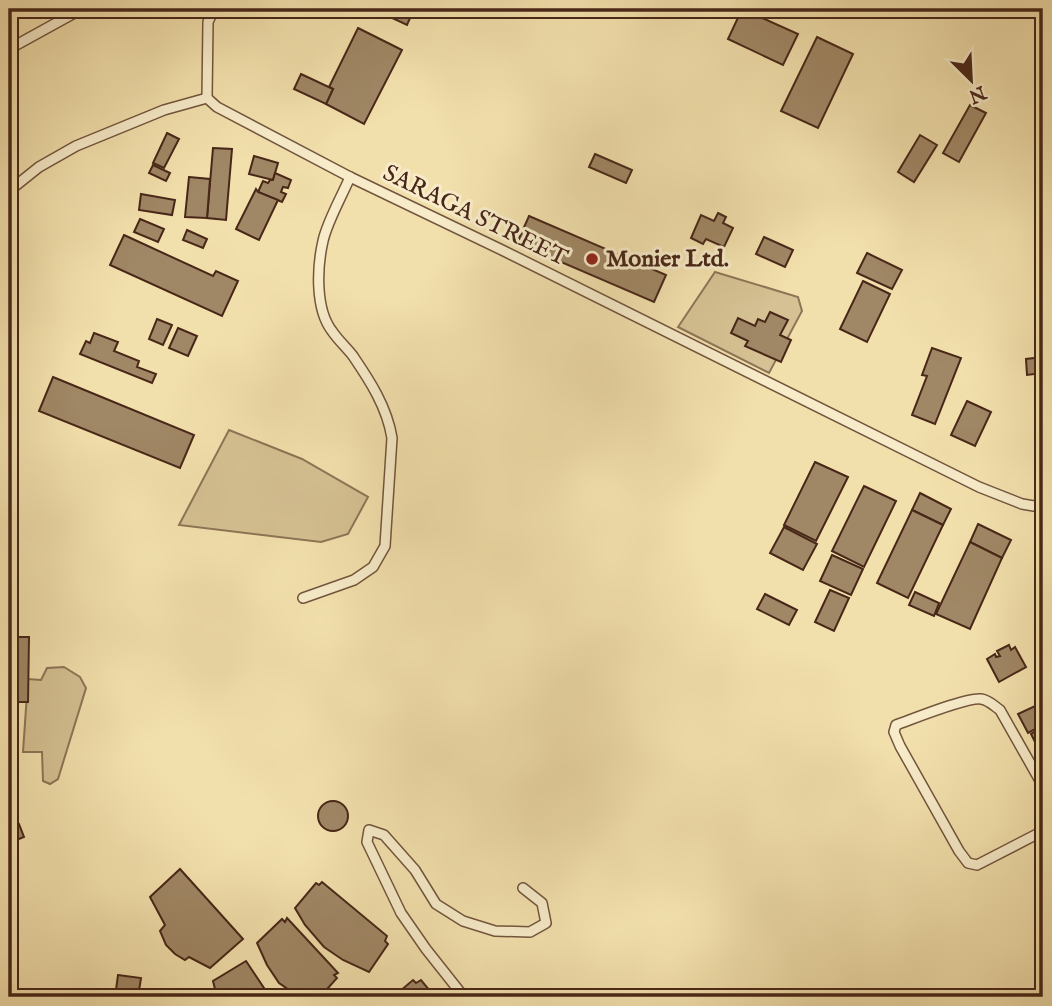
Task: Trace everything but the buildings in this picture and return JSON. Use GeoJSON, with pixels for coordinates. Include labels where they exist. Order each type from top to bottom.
{"type":"FeatureCollection","features":[{"type":"Feature","properties":{"kind":"street"},"geometry":{"type":"LineString","coordinates":[[9,49],[78,9]]}},
{"type":"Feature","properties":{"kind":"street"},"geometry":{"type":"LineString","coordinates":[[9,191],[39,167],[76,146],[164,110],[207,98],[208,22],[214,9]]}},
{"type":"Feature","properties":{"kind":"street","name":"SARAGA STREET"},"geometry":{"type":"LineString","coordinates":[[207,98],[217,107],[350,177],[979,486],[1021,504],[1043,505]]}},
{"type":"Feature","properties":{"kind":"street"},"geometry":{"type":"LineString","coordinates":[[303,598],[354,580],[373,567],[385,546],[392,438],[389,420],[374,388],[352,354],[330,329],[321,304],[318,275],[323,240],[350,177]]}},
{"type":"Feature","properties":{"kind":"street"},"geometry":{"type":"LineString","coordinates":[[1043,786],[1000,710],[982,699],[967,701],[896,725],[894,732],[900,746],[968,863],[977,865],[1043,831]]}},
{"type":"Feature","properties":{"kind":"street"},"geometry":{"type":"LineString","coordinates":[[464,997],[426,950],[401,913],[367,842],[369,830],[384,835],[415,870],[436,904],[463,921],[495,931],[530,932],[546,923],[542,902],[523,888]]}},
{"type":"Feature","properties":{"kind":"shaded area"},"geometry":{"type":"Polygon","coordinates":[[[715,272],[798,297],[802,311],[769,373],[678,327],[715,272]]]}},
{"type":"Feature","properties":{"kind":"shaded area"},"geometry":{"type":"Polygon","coordinates":[[[229,430],[302,459],[368,497],[348,534],[321,542],[179,525],[229,430]]]}},
{"type":"Feature","properties":{"kind":"shaded area"},"geometry":{"type":"Polygon","coordinates":[[[64,667],[80,677],[86,688],[58,779],[50,784],[43,781],[42,752],[23,752],[28,679],[41,680],[47,668],[64,667]]]}},
{"type":"Feature","properties":{"kind":"place","name":"Monier Ltd."},"geometry":{"type":"Point","coordinates":[592,259]}}]}
